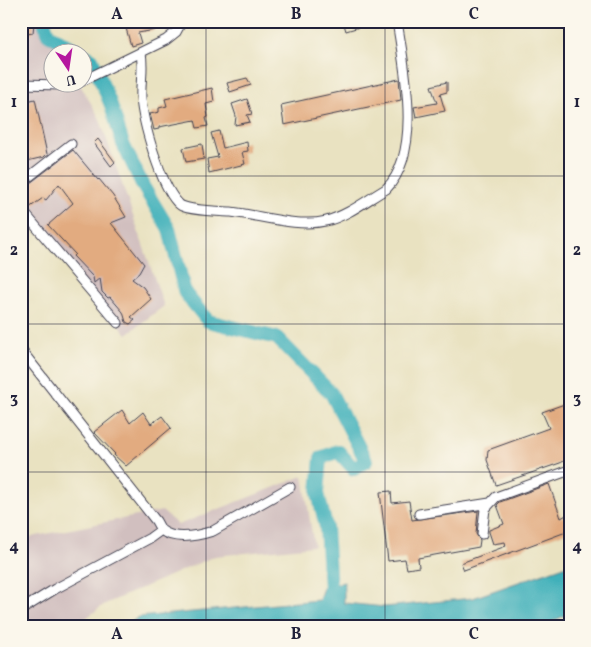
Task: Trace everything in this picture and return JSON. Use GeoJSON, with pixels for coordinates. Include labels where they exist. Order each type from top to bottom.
{"type":"FeatureCollection","features":[{"type":"Feature","properties":{"kind":"street"},"geometry":{"type":"LineString","coordinates":[[92,77],[171,36],[182,21]]}},
{"type":"Feature","properties":{"kind":"street"},"geometry":{"type":"LineString","coordinates":[[140,53],[142,65],[141,100],[145,124],[163,176],[177,202],[193,209],[247,214],[289,222],[318,222],[338,216],[386,189],[392,183],[399,169],[409,129],[409,109],[397,21]]}},
{"type":"Feature","properties":{"kind":"street"},"geometry":{"type":"LineString","coordinates":[[21,84],[42,85]]}},
{"type":"Feature","properties":{"kind":"street"},"geometry":{"type":"LineString","coordinates":[[21,183],[71,144]]}},
{"type":"Feature","properties":{"kind":"street"},"geometry":{"type":"LineString","coordinates":[[21,164],[21,170]]}},
{"type":"Feature","properties":{"kind":"street"},"geometry":{"type":"LineString","coordinates":[[21,209],[118,323]]}},
{"type":"Feature","properties":{"kind":"street"},"geometry":{"type":"LineString","coordinates":[[21,350],[161,530],[170,536],[202,534],[213,531],[290,487]]}},
{"type":"Feature","properties":{"kind":"street"},"geometry":{"type":"LineString","coordinates":[[482,534],[485,509],[496,497],[570,470]]}},
{"type":"Feature","properties":{"kind":"street"},"geometry":{"type":"LineString","coordinates":[[419,514],[490,503]]}},
{"type":"Feature","properties":{"kind":"street"},"geometry":{"type":"LineString","coordinates":[[21,610],[161,530]]}},
{"type":"Feature","properties":{"kind":"shaded area"},"geometry":{"type":"Polygon","coordinates":[[[21,21],[42,21],[55,42],[42,42],[42,92],[84,92],[99,117],[164,306],[127,334],[21,210],[21,21]]]}},
{"type":"Feature","properties":{"kind":"shaded area"},"geometry":{"type":"Polygon","coordinates":[[[303,476],[314,546],[215,556],[105,604],[75,626],[21,626],[21,539],[162,511],[178,525],[303,476]]]}},
{"type":"Feature","properties":{"kind":"water"},"geometry":{"type":"Polygon","coordinates":[[[570,564],[570,613],[543,626],[125,626],[139,617],[319,600],[323,587],[344,582],[344,603],[385,607],[473,598],[570,564]]]}},
{"type":"Feature","properties":{"kind":"building"},"geometry":{"type":"Polygon","coordinates":[[[124,21],[153,21],[155,30],[138,33],[141,43],[131,46],[124,21]]]}},
{"type":"Feature","properties":{"kind":"building"},"geometry":{"type":"Polygon","coordinates":[[[343,21],[372,21],[373,23],[346,31],[343,21]]]}},
{"type":"Feature","properties":{"kind":"building"},"geometry":{"type":"Polygon","coordinates":[[[21,23],[34,23],[33,33],[21,35],[21,23]]]}},
{"type":"Feature","properties":{"kind":"building"},"geometry":{"type":"Polygon","coordinates":[[[247,78],[251,85],[230,92],[227,83],[247,78]]]}},
{"type":"Feature","properties":{"kind":"building"},"geometry":{"type":"Polygon","coordinates":[[[399,79],[401,100],[284,125],[281,105],[399,79]]]}},
{"type":"Feature","properties":{"kind":"building"},"geometry":{"type":"Polygon","coordinates":[[[447,82],[447,92],[440,94],[445,111],[416,117],[414,107],[437,103],[431,86],[447,82]]]}},
{"type":"Feature","properties":{"kind":"building"},"geometry":{"type":"Polygon","coordinates":[[[212,88],[214,102],[206,104],[208,126],[197,128],[195,120],[159,127],[159,129],[154,130],[150,114],[159,112],[159,108],[167,106],[165,99],[212,88]]]}},
{"type":"Feature","properties":{"kind":"building"},"geometry":{"type":"Polygon","coordinates":[[[26,98],[27,101],[35,99],[47,154],[44,157],[27,161],[23,158],[21,149],[21,99],[26,98]]]}},
{"type":"Feature","properties":{"kind":"building"},"geometry":{"type":"Polygon","coordinates":[[[247,99],[252,114],[247,115],[250,122],[235,125],[236,116],[232,104],[247,99]]]}},
{"type":"Feature","properties":{"kind":"building"},"geometry":{"type":"Polygon","coordinates":[[[219,131],[223,148],[247,142],[248,151],[242,152],[245,164],[209,173],[207,159],[218,157],[211,133],[219,131]]]}},
{"type":"Feature","properties":{"kind":"building"},"geometry":{"type":"Polygon","coordinates":[[[98,139],[115,162],[111,166],[94,143],[98,139]]]}},
{"type":"Feature","properties":{"kind":"building"},"geometry":{"type":"Polygon","coordinates":[[[202,144],[204,159],[186,162],[183,148],[202,144]]]}},
{"type":"Feature","properties":{"kind":"building"},"geometry":{"type":"Polygon","coordinates":[[[73,150],[113,196],[126,217],[111,223],[144,264],[139,273],[132,279],[143,287],[151,299],[131,317],[135,320],[130,324],[126,322],[123,312],[110,297],[108,298],[102,292],[100,278],[94,283],[93,277],[73,256],[75,254],[48,225],[73,203],[59,184],[46,200],[43,198],[29,208],[21,198],[21,190],[73,150]]]}},
{"type":"Feature","properties":{"kind":"building"},"geometry":{"type":"Polygon","coordinates":[[[570,402],[570,458],[496,485],[487,460],[488,450],[549,428],[542,412],[570,402]]]}},
{"type":"Feature","properties":{"kind":"building"},"geometry":{"type":"Polygon","coordinates":[[[122,410],[130,423],[143,412],[151,424],[162,416],[171,428],[126,466],[94,432],[122,410]]]}},
{"type":"Feature","properties":{"kind":"building"},"geometry":{"type":"Polygon","coordinates":[[[549,484],[561,518],[570,513],[570,528],[565,530],[566,532],[464,570],[461,563],[506,546],[505,542],[493,544],[489,532],[489,530],[504,524],[497,505],[500,502],[549,484]]]}},
{"type":"Feature","properties":{"kind":"building"},"geometry":{"type":"Polygon","coordinates":[[[391,491],[392,503],[409,501],[412,520],[478,511],[476,534],[480,540],[479,547],[418,558],[419,567],[407,569],[405,559],[388,561],[380,492],[391,491]]]}},
{"type":"Feature","properties":{"kind":"waterway"},"geometry":{"type":"LineString","coordinates":[[44,21],[48,34],[62,42]]}},
{"type":"Feature","properties":{"kind":"waterway"},"geometry":{"type":"LineString","coordinates":[[92,59],[111,105],[123,144],[143,186],[169,229],[185,293],[208,321],[277,338],[331,393],[366,461],[354,469],[338,451],[321,458],[318,493],[326,527],[330,589],[328,626]]}}]}
